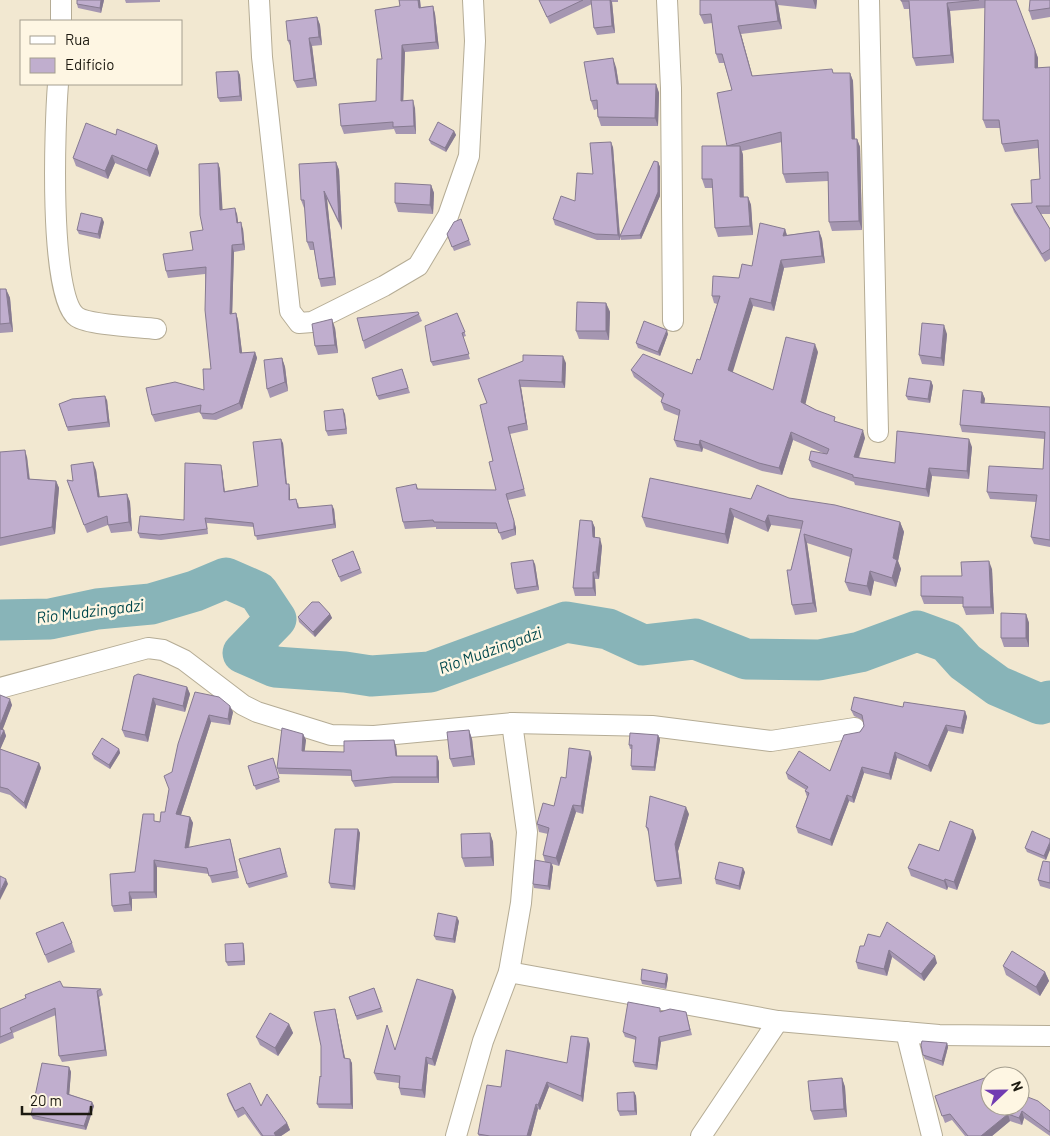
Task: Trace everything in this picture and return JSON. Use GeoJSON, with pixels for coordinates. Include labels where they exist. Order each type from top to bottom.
{"type":"FeatureCollection","features":[{"type":"Feature","properties":{"kind":"street"},"geometry":{"type":"LineString","coordinates":[[61,0],[61,20]]}},
{"type":"Feature","properties":{"kind":"street"},"geometry":{"type":"LineString","coordinates":[[259,0],[262,56],[290,311],[299,323],[312,322],[384,286],[418,266],[448,216],[469,156],[475,42],[473,0]]}},
{"type":"Feature","properties":{"kind":"street"},"geometry":{"type":"LineString","coordinates":[[667,0],[671,98],[673,322]]}},
{"type":"Feature","properties":{"kind":"street"},"geometry":{"type":"LineString","coordinates":[[868,0],[878,432]]}},
{"type":"Feature","properties":{"kind":"street"},"geometry":{"type":"LineString","coordinates":[[58,85],[54,131],[55,212],[62,277],[71,311],[84,320],[156,329]]}},
{"type":"Feature","properties":{"kind":"street"},"geometry":{"type":"LineString","coordinates":[[0,688],[148,648],[163,650],[184,660],[243,705],[257,712],[331,735],[374,736],[512,723],[652,726],[771,741],[855,728]]}},
{"type":"Feature","properties":{"kind":"street"},"geometry":{"type":"LineString","coordinates":[[456,1136],[483,1041],[509,972],[521,904],[527,832],[512,723]]}},
{"type":"Feature","properties":{"kind":"street"},"geometry":{"type":"LineString","coordinates":[[509,972],[778,1022],[939,1035],[1050,1036]]}},
{"type":"Feature","properties":{"kind":"street"},"geometry":{"type":"LineString","coordinates":[[701,1136],[778,1022]]}},
{"type":"Feature","properties":{"kind":"street"},"geometry":{"type":"LineString","coordinates":[[906,1032],[932,1136]]}},
{"type":"Feature","properties":{"kind":"building"},"geometry":{"type":"Polygon","coordinates":[[[77,0],[101,0],[100,8],[77,4],[77,0]]]}},
{"type":"Feature","properties":{"kind":"building"},"geometry":{"type":"Polygon","coordinates":[[[399,0],[418,0],[419,8],[433,6],[436,42],[402,45],[401,101],[413,100],[414,126],[393,127],[393,122],[341,126],[339,104],[376,101],[377,59],[382,59],[375,10],[400,6],[399,0]]]}},
{"type":"Feature","properties":{"kind":"building"},"geometry":{"type":"Polygon","coordinates":[[[539,0],[583,0],[547,17],[539,0]]]}},
{"type":"Feature","properties":{"kind":"building"},"geometry":{"type":"Polygon","coordinates":[[[591,0],[610,0],[612,26],[594,28],[591,0]]]}},
{"type":"Feature","properties":{"kind":"building"},"geometry":{"type":"Polygon","coordinates":[[[700,0],[775,0],[778,21],[738,26],[752,76],[832,69],[833,73],[850,73],[852,139],[857,139],[859,221],[829,222],[828,172],[783,174],[781,132],[727,146],[717,93],[732,90],[722,54],[716,54],[711,14],[700,15],[700,0]]]}},
{"type":"Feature","properties":{"kind":"building"},"geometry":{"type":"Polygon","coordinates":[[[901,0],[979,0],[947,3],[951,55],[913,58],[909,1],[901,0]]]}},
{"type":"Feature","properties":{"kind":"building"},"geometry":{"type":"Polygon","coordinates":[[[985,0],[1016,0],[1035,50],[1035,68],[1050,67],[1050,206],[1036,206],[1050,229],[1050,249],[1042,254],[1011,204],[1032,203],[1031,180],[1040,179],[1038,140],[1002,144],[999,120],[983,120],[985,0]]]}},
{"type":"Feature","properties":{"kind":"building"},"geometry":{"type":"Polygon","coordinates":[[[1030,0],[1050,0],[1050,8],[1029,11],[1030,0]]]}},
{"type":"Feature","properties":{"kind":"building"},"geometry":{"type":"Polygon","coordinates":[[[317,17],[319,37],[309,38],[314,78],[294,81],[286,21],[317,17]]]}},
{"type":"Feature","properties":{"kind":"building"},"geometry":{"type":"Polygon","coordinates":[[[613,58],[617,84],[656,84],[655,118],[598,117],[597,100],[591,101],[584,62],[613,58]]]}},
{"type":"Feature","properties":{"kind":"building"},"geometry":{"type":"Polygon","coordinates":[[[238,71],[240,96],[218,98],[216,72],[238,71]]]}},
{"type":"Feature","properties":{"kind":"building"},"geometry":{"type":"Polygon","coordinates":[[[438,122],[454,131],[445,148],[429,140],[438,122]]]}},
{"type":"Feature","properties":{"kind":"building"},"geometry":{"type":"Polygon","coordinates":[[[86,123],[116,135],[117,129],[157,145],[147,170],[112,155],[105,171],[73,158],[86,123]]]}},
{"type":"Feature","properties":{"kind":"building"},"geometry":{"type":"Polygon","coordinates":[[[611,142],[618,235],[595,234],[553,219],[561,196],[575,201],[577,173],[593,174],[590,143],[611,142]]]}},
{"type":"Feature","properties":{"kind":"building"},"geometry":{"type":"Polygon","coordinates":[[[702,146],[740,146],[740,197],[748,197],[750,226],[715,228],[712,179],[702,179],[702,146]]]}},
{"type":"Feature","properties":{"kind":"building"},"geometry":{"type":"Polygon","coordinates":[[[654,161],[658,162],[658,192],[640,235],[620,236],[654,161]]]}},
{"type":"Feature","properties":{"kind":"building"},"geometry":{"type":"Polygon","coordinates":[[[336,162],[339,222],[324,191],[334,277],[319,279],[313,242],[307,242],[304,200],[301,200],[299,164],[336,162]]]}},
{"type":"Feature","properties":{"kind":"building"},"geometry":{"type":"Polygon","coordinates":[[[218,163],[220,210],[235,208],[237,223],[241,222],[243,244],[232,245],[230,314],[236,313],[240,353],[255,352],[239,403],[213,414],[200,413],[201,405],[152,415],[146,388],[175,382],[204,390],[203,369],[211,369],[205,310],[206,267],[166,271],[163,254],[193,250],[190,232],[203,230],[200,215],[199,164],[218,163]]]}},
{"type":"Feature","properties":{"kind":"building"},"geometry":{"type":"Polygon","coordinates":[[[395,183],[431,185],[430,205],[395,203],[395,183]]]}},
{"type":"Feature","properties":{"kind":"building"},"geometry":{"type":"Polygon","coordinates":[[[81,213],[102,218],[98,234],[77,230],[81,213]]]}},
{"type":"Feature","properties":{"kind":"building"},"geometry":{"type":"Polygon","coordinates":[[[461,219],[469,240],[452,247],[447,234],[454,222],[461,219]]]}},
{"type":"Feature","properties":{"kind":"building"},"geometry":{"type":"Polygon","coordinates":[[[760,223],[785,229],[783,236],[819,231],[822,256],[781,260],[771,303],[750,298],[728,370],[773,390],[786,337],[815,344],[801,402],[835,417],[834,421],[863,430],[854,457],[895,463],[897,431],[969,439],[967,471],[929,468],[926,489],[853,477],[853,475],[809,460],[811,451],[827,454],[829,449],[791,432],[779,468],[759,463],[700,440],[699,445],[674,440],[680,410],[661,402],[664,394],[631,370],[643,354],[692,374],[697,359],[700,360],[720,296],[712,296],[713,276],[739,278],[742,264],[752,266],[760,223]]]}},
{"type":"Feature","properties":{"kind":"building"},"geometry":{"type":"Polygon","coordinates":[[[0,289],[6,289],[10,323],[0,324],[0,289]]]}},
{"type":"Feature","properties":{"kind":"building"},"geometry":{"type":"Polygon","coordinates":[[[577,302],[606,303],[606,331],[576,331],[577,302]]]}},
{"type":"Feature","properties":{"kind":"building"},"geometry":{"type":"Polygon","coordinates":[[[418,312],[419,314],[363,341],[357,318],[418,312]]]}},
{"type":"Feature","properties":{"kind":"building"},"geometry":{"type":"Polygon","coordinates":[[[457,313],[465,332],[462,333],[469,354],[431,362],[425,326],[457,313]]]}},
{"type":"Feature","properties":{"kind":"building"},"geometry":{"type":"Polygon","coordinates":[[[332,319],[335,345],[315,346],[312,324],[332,319]]]}},
{"type":"Feature","properties":{"kind":"building"},"geometry":{"type":"Polygon","coordinates":[[[644,321],[667,330],[658,352],[636,343],[644,321]]]}},
{"type":"Feature","properties":{"kind":"building"},"geometry":{"type":"Polygon","coordinates":[[[922,323],[944,325],[941,358],[919,355],[922,323]]]}},
{"type":"Feature","properties":{"kind":"building"},"geometry":{"type":"Polygon","coordinates":[[[523,355],[563,356],[562,382],[519,380],[526,423],[508,427],[524,489],[506,494],[514,521],[514,529],[499,533],[496,523],[434,522],[433,520],[403,522],[396,488],[416,484],[417,489],[496,490],[489,462],[493,461],[480,405],[487,403],[478,379],[523,361],[523,355]]]}},
{"type":"Feature","properties":{"kind":"building"},"geometry":{"type":"Polygon","coordinates":[[[282,358],[285,382],[267,389],[264,360],[282,358]]]}},
{"type":"Feature","properties":{"kind":"building"},"geometry":{"type":"Polygon","coordinates":[[[402,369],[408,388],[377,396],[372,378],[402,369]]]}},
{"type":"Feature","properties":{"kind":"building"},"geometry":{"type":"Polygon","coordinates":[[[909,378],[931,381],[928,399],[906,396],[909,378]]]}},
{"type":"Feature","properties":{"kind":"building"},"geometry":{"type":"Polygon","coordinates":[[[963,390],[982,392],[981,403],[1050,407],[1050,540],[1031,537],[1037,495],[987,492],[989,466],[1043,469],[1045,432],[960,425],[963,390]]]}},
{"type":"Feature","properties":{"kind":"building"},"geometry":{"type":"Polygon","coordinates":[[[105,396],[108,422],[67,427],[59,404],[72,399],[105,396]]]}},
{"type":"Feature","properties":{"kind":"building"},"geometry":{"type":"Polygon","coordinates":[[[343,409],[346,429],[326,431],[324,411],[343,409]]]}},
{"type":"Feature","properties":{"kind":"building"},"geometry":{"type":"Polygon","coordinates":[[[281,439],[286,484],[289,484],[289,500],[296,499],[298,508],[332,505],[334,524],[255,536],[253,523],[205,518],[207,529],[159,535],[138,533],[140,516],[184,520],[185,463],[221,465],[224,492],[258,486],[253,442],[281,439]]]}},
{"type":"Feature","properties":{"kind":"building"},"geometry":{"type":"Polygon","coordinates":[[[25,450],[28,479],[56,481],[52,527],[0,538],[0,452],[25,450]]]}},
{"type":"Feature","properties":{"kind":"building"},"geometry":{"type":"Polygon","coordinates":[[[93,462],[98,497],[127,494],[129,522],[108,525],[107,516],[84,525],[67,480],[73,481],[71,465],[93,462]]]}},
{"type":"Feature","properties":{"kind":"building"},"geometry":{"type":"Polygon","coordinates":[[[650,478],[751,499],[757,485],[789,498],[835,505],[900,522],[893,558],[897,560],[892,578],[870,571],[867,586],[845,582],[852,549],[804,534],[813,603],[792,605],[787,570],[791,570],[803,521],[768,515],[765,522],[730,508],[725,534],[642,517],[650,478]]]}},
{"type":"Feature","properties":{"kind":"building"},"geometry":{"type":"Polygon","coordinates":[[[580,520],[592,521],[593,537],[600,538],[596,572],[593,572],[593,588],[573,588],[580,520]]]}},
{"type":"Feature","properties":{"kind":"building"},"geometry":{"type":"Polygon","coordinates":[[[353,551],[360,569],[339,577],[332,560],[353,551]]]}},
{"type":"Feature","properties":{"kind":"building"},"geometry":{"type":"Polygon","coordinates":[[[533,560],[537,586],[515,589],[511,563],[533,560]]]}},
{"type":"Feature","properties":{"kind":"building"},"geometry":{"type":"Polygon","coordinates":[[[989,561],[991,607],[963,607],[963,597],[921,596],[921,576],[962,576],[961,562],[989,561]]]}},
{"type":"Feature","properties":{"kind":"building"},"geometry":{"type":"Polygon","coordinates":[[[312,602],[319,602],[330,614],[313,632],[298,617],[312,602]]]}},
{"type":"Feature","properties":{"kind":"building"},"geometry":{"type":"Polygon","coordinates":[[[1001,613],[1026,614],[1026,638],[1001,638],[1001,613]]]}},
{"type":"Feature","properties":{"kind":"building"},"geometry":{"type":"Polygon","coordinates":[[[138,674],[187,687],[183,706],[153,698],[145,735],[122,730],[134,676],[138,674]]]}},
{"type":"Feature","properties":{"kind":"building"},"geometry":{"type":"Polygon","coordinates":[[[195,692],[219,697],[230,706],[228,719],[209,715],[176,814],[190,817],[185,848],[230,839],[237,871],[209,876],[207,868],[154,860],[154,892],[129,892],[130,904],[112,906],[110,874],[135,872],[143,814],[154,814],[154,821],[160,822],[161,812],[165,812],[169,789],[164,776],[172,772],[178,744],[195,692]]]}},
{"type":"Feature","properties":{"kind":"building"},"geometry":{"type":"Polygon","coordinates":[[[0,695],[10,699],[0,725],[0,695]]]}},
{"type":"Feature","properties":{"kind":"building"},"geometry":{"type":"Polygon","coordinates":[[[854,697],[903,707],[904,702],[965,711],[961,728],[946,725],[928,766],[895,752],[889,774],[862,767],[852,797],[847,795],[830,840],[796,827],[809,793],[805,791],[808,787],[786,773],[799,751],[830,771],[844,735],[860,732],[864,726],[862,715],[851,710],[854,697]]]}},
{"type":"Feature","properties":{"kind":"building"},"geometry":{"type":"Polygon","coordinates":[[[282,728],[303,734],[302,751],[344,752],[344,741],[394,740],[396,756],[437,756],[437,777],[392,777],[352,781],[351,770],[277,768],[282,728]]]}},
{"type":"Feature","properties":{"kind":"building"},"geometry":{"type":"Polygon","coordinates":[[[0,729],[4,730],[0,739],[0,729]]]}},
{"type":"Feature","properties":{"kind":"building"},"geometry":{"type":"Polygon","coordinates":[[[469,730],[472,756],[450,759],[447,732],[469,730]]]}},
{"type":"Feature","properties":{"kind":"building"},"geometry":{"type":"Polygon","coordinates":[[[630,733],[658,735],[654,767],[631,766],[632,745],[629,745],[630,733]]]}},
{"type":"Feature","properties":{"kind":"building"},"geometry":{"type":"Polygon","coordinates":[[[102,738],[119,749],[109,765],[92,754],[102,738]]]}},
{"type":"Feature","properties":{"kind":"building"},"geometry":{"type":"Polygon","coordinates":[[[569,748],[590,751],[581,806],[573,805],[556,858],[543,855],[549,828],[537,824],[543,803],[554,806],[561,777],[566,778],[569,748]]]}},
{"type":"Feature","properties":{"kind":"building"},"geometry":{"type":"Polygon","coordinates":[[[0,749],[39,763],[24,803],[8,789],[0,787],[0,749]]]}},
{"type":"Feature","properties":{"kind":"building"},"geometry":{"type":"Polygon","coordinates":[[[273,758],[279,778],[254,786],[248,766],[273,758]]]}},
{"type":"Feature","properties":{"kind":"building"},"geometry":{"type":"Polygon","coordinates":[[[650,796],[686,807],[675,844],[680,878],[655,881],[648,828],[646,827],[650,796]]]}},
{"type":"Feature","properties":{"kind":"building"},"geometry":{"type":"Polygon","coordinates":[[[950,821],[973,830],[954,882],[945,879],[944,881],[908,868],[919,844],[939,851],[950,821]]]}},
{"type":"Feature","properties":{"kind":"building"},"geometry":{"type":"Polygon","coordinates":[[[335,829],[358,829],[353,886],[329,883],[335,829]]]}},
{"type":"Feature","properties":{"kind":"building"},"geometry":{"type":"Polygon","coordinates":[[[1032,831],[1050,839],[1044,856],[1025,848],[1032,831]]]}},
{"type":"Feature","properties":{"kind":"building"},"geometry":{"type":"Polygon","coordinates":[[[490,833],[491,857],[462,858],[461,834],[490,833]]]}},
{"type":"Feature","properties":{"kind":"building"},"geometry":{"type":"Polygon","coordinates":[[[280,848],[286,873],[247,884],[239,859],[280,848]]]}},
{"type":"Feature","properties":{"kind":"building"},"geometry":{"type":"Polygon","coordinates":[[[535,860],[551,863],[548,886],[533,884],[535,860]]]}},
{"type":"Feature","properties":{"kind":"building"},"geometry":{"type":"Polygon","coordinates":[[[1043,861],[1050,862],[1050,883],[1038,880],[1043,861]]]}},
{"type":"Feature","properties":{"kind":"building"},"geometry":{"type":"Polygon","coordinates":[[[719,862],[743,868],[739,886],[715,879],[719,862]]]}},
{"type":"Feature","properties":{"kind":"building"},"geometry":{"type":"Polygon","coordinates":[[[0,876],[6,879],[0,892],[0,876]]]}},
{"type":"Feature","properties":{"kind":"building"},"geometry":{"type":"Polygon","coordinates":[[[438,913],[457,917],[453,939],[434,936],[438,913]]]}},
{"type":"Feature","properties":{"kind":"building"},"geometry":{"type":"Polygon","coordinates":[[[63,922],[72,943],[45,955],[36,933],[63,922]]]}},
{"type":"Feature","properties":{"kind":"building"},"geometry":{"type":"Polygon","coordinates":[[[887,922],[935,956],[921,974],[889,950],[884,969],[856,962],[860,946],[864,946],[868,934],[880,937],[887,922]]]}},
{"type":"Feature","properties":{"kind":"building"},"geometry":{"type":"Polygon","coordinates":[[[243,943],[244,961],[226,962],[225,944],[243,943]]]}},
{"type":"Feature","properties":{"kind":"building"},"geometry":{"type":"Polygon","coordinates":[[[1012,951],[1045,972],[1036,987],[1003,966],[1012,951]]]}},
{"type":"Feature","properties":{"kind":"building"},"geometry":{"type":"Polygon","coordinates":[[[642,969],[667,974],[665,984],[641,980],[642,969]]]}},
{"type":"Feature","properties":{"kind":"building"},"geometry":{"type":"Polygon","coordinates":[[[417,979],[453,990],[432,1059],[426,1057],[422,1090],[399,1088],[400,1076],[374,1073],[387,1025],[395,1050],[417,979]]]}},
{"type":"Feature","properties":{"kind":"building"},"geometry":{"type":"Polygon","coordinates":[[[60,981],[63,987],[101,989],[97,991],[105,1050],[59,1056],[55,1008],[10,1028],[12,1032],[0,1037],[0,1009],[26,998],[25,995],[60,981]]]}},
{"type":"Feature","properties":{"kind":"building"},"geometry":{"type":"Polygon","coordinates":[[[374,988],[381,1008],[356,1016],[349,997],[374,988]]]}},
{"type":"Feature","properties":{"kind":"building"},"geometry":{"type":"Polygon","coordinates":[[[628,1002],[660,1008],[660,1012],[670,1009],[686,1012],[690,1030],[659,1037],[656,1065],[633,1062],[636,1037],[623,1032],[628,1002]]]}},
{"type":"Feature","properties":{"kind":"building"},"geometry":{"type":"Polygon","coordinates":[[[335,1009],[344,1058],[350,1059],[351,1104],[317,1104],[321,1077],[321,1046],[314,1012],[335,1009]]]}},
{"type":"Feature","properties":{"kind":"building"},"geometry":{"type":"Polygon","coordinates":[[[270,1013],[289,1024],[275,1048],[256,1037],[270,1013]]]}},
{"type":"Feature","properties":{"kind":"building"},"geometry":{"type":"Polygon","coordinates":[[[571,1036],[588,1038],[581,1096],[547,1082],[538,1105],[536,1104],[527,1136],[490,1136],[478,1134],[487,1085],[501,1087],[506,1050],[567,1063],[571,1036]]]}},
{"type":"Feature","properties":{"kind":"building"},"geometry":{"type":"Polygon","coordinates":[[[922,1041],[947,1043],[942,1061],[923,1055],[922,1041]]]}},
{"type":"Feature","properties":{"kind":"building"},"geometry":{"type":"Polygon","coordinates":[[[42,1063],[69,1067],[67,1094],[92,1102],[84,1126],[31,1115],[42,1063]]]}},
{"type":"Feature","properties":{"kind":"building"},"geometry":{"type":"Polygon","coordinates":[[[842,1078],[844,1109],[811,1111],[808,1081],[842,1078]]]}},
{"type":"Feature","properties":{"kind":"building"},"geometry":{"type":"Polygon","coordinates":[[[980,1080],[980,1116],[1006,1116],[981,1136],[968,1136],[950,1114],[942,1116],[935,1096],[980,1080]]]}},
{"type":"Feature","properties":{"kind":"building"},"geometry":{"type":"Polygon","coordinates":[[[250,1083],[261,1106],[267,1094],[287,1123],[274,1133],[276,1136],[263,1136],[243,1107],[235,1111],[227,1094],[250,1083]]]}},
{"type":"Feature","properties":{"kind":"building"},"geometry":{"type":"Polygon","coordinates":[[[634,1092],[635,1111],[618,1111],[617,1093],[634,1092]]]}},
{"type":"Feature","properties":{"kind":"building"},"geometry":{"type":"Polygon","coordinates":[[[1030,1098],[1038,1101],[1050,1111],[1050,1132],[1029,1116],[1030,1098]]]}},
{"type":"Feature","properties":{"kind":"waterway","name":"Rio Mudzingadzi"},"geometry":{"type":"LineString","coordinates":[[0,620],[50,619],[97,609],[151,604],[195,591],[226,578],[258,592],[276,619],[243,653],[275,667],[345,672],[371,676],[430,672],[566,622],[608,629],[643,645],[695,639],[746,659],[819,660],[860,652],[917,631],[947,642],[965,662],[998,686],[1040,704],[1050,701]]}}]}
